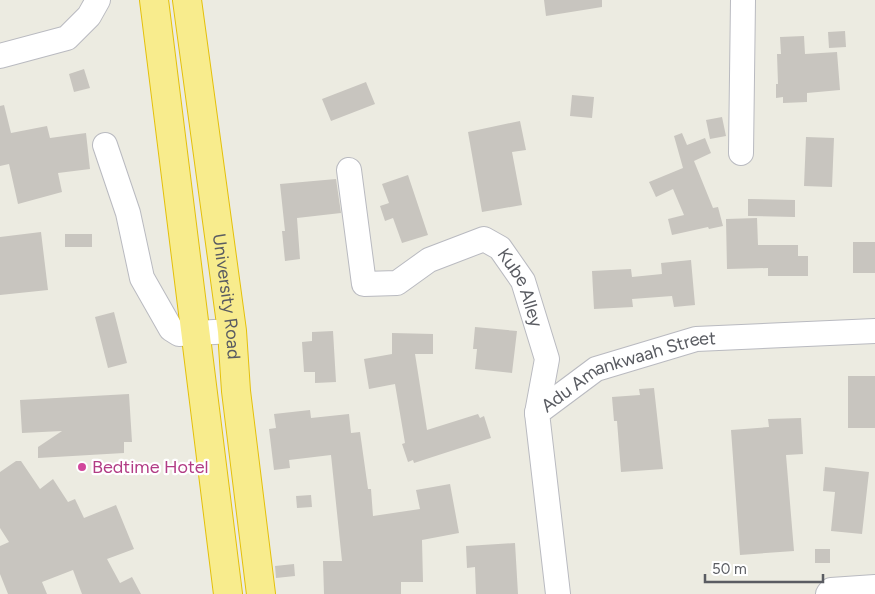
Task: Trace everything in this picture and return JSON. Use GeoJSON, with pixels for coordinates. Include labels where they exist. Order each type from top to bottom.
{"type":"FeatureCollection","features":[{"type":"Feature","properties":{"kind":"highway","name":"University Road"},"geometry":{"type":"LineString","coordinates":[[154,0],[228,594]]}},
{"type":"Feature","properties":{"kind":"highway","name":"University Road"},"geometry":{"type":"LineString","coordinates":[[187,0],[232,331],[236,391],[261,594]]}},
{"type":"Feature","properties":{"kind":"street"},"geometry":{"type":"LineString","coordinates":[[0,56],[67,38],[89,16],[98,0]]}},
{"type":"Feature","properties":{"kind":"street"},"geometry":{"type":"LineString","coordinates":[[741,153],[743,0]]}},
{"type":"Feature","properties":{"kind":"street"},"geometry":{"type":"LineString","coordinates":[[105,145],[128,213],[142,278],[174,333],[196,334],[232,331]]}},
{"type":"Feature","properties":{"kind":"street","name":"Kube Alley"},"geometry":{"type":"LineString","coordinates":[[349,170],[364,284],[397,282],[429,260],[484,239],[500,248],[524,282],[547,359],[537,413]]}},
{"type":"Feature","properties":{"kind":"street","name":"Adu Amankwaah Street"},"geometry":{"type":"LineString","coordinates":[[558,594],[537,413],[596,370],[696,339],[875,331]]}},
{"type":"Feature","properties":{"kind":"street"},"geometry":{"type":"LineString","coordinates":[[828,594],[831,590],[848,587],[875,587]]}},
{"type":"Feature","properties":{"kind":"building"},"geometry":{"type":"Polygon","coordinates":[[[544,0],[602,0],[602,7],[546,16],[544,0]]]}},
{"type":"Feature","properties":{"kind":"building"},"geometry":{"type":"Polygon","coordinates":[[[845,31],[846,47],[829,48],[828,32],[845,31]]]}},
{"type":"Feature","properties":{"kind":"building"},"geometry":{"type":"Polygon","coordinates":[[[804,36],[805,54],[837,52],[840,90],[807,93],[807,102],[783,103],[783,97],[776,98],[776,84],[778,84],[777,54],[781,54],[780,37],[804,36]]]}},
{"type":"Feature","properties":{"kind":"building"},"geometry":{"type":"Polygon","coordinates":[[[84,69],[90,88],[74,92],[69,74],[84,69]]]}},
{"type":"Feature","properties":{"kind":"building"},"geometry":{"type":"Polygon","coordinates":[[[366,82],[375,104],[331,121],[322,99],[366,82]]]}},
{"type":"Feature","properties":{"kind":"building"},"geometry":{"type":"Polygon","coordinates":[[[572,95],[594,97],[592,118],[570,116],[572,95]]]}},
{"type":"Feature","properties":{"kind":"building"},"geometry":{"type":"Polygon","coordinates":[[[4,105],[11,133],[47,126],[50,138],[86,133],[90,169],[58,173],[62,192],[18,204],[9,164],[0,166],[0,106],[4,105]]]}},
{"type":"Feature","properties":{"kind":"building"},"geometry":{"type":"Polygon","coordinates":[[[722,117],[726,136],[710,139],[706,120],[722,117]]]}},
{"type":"Feature","properties":{"kind":"building"},"geometry":{"type":"Polygon","coordinates":[[[520,121],[526,150],[512,152],[522,205],[482,212],[468,132],[520,121]]]}},
{"type":"Feature","properties":{"kind":"building"},"geometry":{"type":"Polygon","coordinates":[[[682,133],[687,145],[705,138],[711,153],[694,161],[713,208],[718,207],[723,226],[709,229],[708,227],[672,235],[668,219],[684,215],[673,189],[656,197],[649,182],[683,168],[674,136],[682,133]]]}},
{"type":"Feature","properties":{"kind":"building"},"geometry":{"type":"Polygon","coordinates":[[[806,137],[834,138],[832,187],[804,186],[806,137]]]}},
{"type":"Feature","properties":{"kind":"building"},"geometry":{"type":"Polygon","coordinates":[[[408,175],[428,235],[402,243],[393,218],[385,221],[380,206],[389,203],[382,184],[408,175]]]}},
{"type":"Feature","properties":{"kind":"building"},"geometry":{"type":"Polygon","coordinates":[[[336,179],[341,213],[297,218],[300,259],[285,261],[282,231],[285,231],[280,184],[336,179]]]}},
{"type":"Feature","properties":{"kind":"building"},"geometry":{"type":"Polygon","coordinates":[[[748,199],[795,200],[795,217],[748,216],[748,199]]]}},
{"type":"Feature","properties":{"kind":"building"},"geometry":{"type":"Polygon","coordinates":[[[757,218],[758,245],[798,245],[798,256],[808,256],[808,276],[768,276],[768,268],[727,269],[726,219],[757,218]]]}},
{"type":"Feature","properties":{"kind":"building"},"geometry":{"type":"Polygon","coordinates":[[[41,232],[48,290],[0,295],[0,237],[41,232]]]}},
{"type":"Feature","properties":{"kind":"building"},"geometry":{"type":"Polygon","coordinates":[[[65,234],[92,234],[92,247],[65,247],[65,234]]]}},
{"type":"Feature","properties":{"kind":"building"},"geometry":{"type":"Polygon","coordinates":[[[853,242],[875,242],[875,273],[853,273],[853,242]]]}},
{"type":"Feature","properties":{"kind":"building"},"geometry":{"type":"Polygon","coordinates":[[[691,260],[695,305],[674,307],[672,296],[632,299],[633,307],[594,309],[592,271],[631,269],[632,277],[662,274],[661,263],[691,260]]]}},
{"type":"Feature","properties":{"kind":"building"},"geometry":{"type":"Polygon","coordinates":[[[114,312],[127,363],[108,368],[95,317],[114,312]]]}},
{"type":"Feature","properties":{"kind":"building"},"geometry":{"type":"Polygon","coordinates":[[[475,327],[517,331],[512,373],[475,369],[477,349],[473,349],[475,327]]]}},
{"type":"Feature","properties":{"kind":"building"},"geometry":{"type":"Polygon","coordinates":[[[333,331],[336,382],[315,383],[315,372],[304,372],[302,342],[312,341],[312,332],[333,331]]]}},
{"type":"Feature","properties":{"kind":"building"},"geometry":{"type":"Polygon","coordinates":[[[392,333],[433,334],[433,354],[415,354],[427,430],[478,414],[480,418],[484,416],[491,438],[414,463],[413,460],[408,462],[402,444],[405,443],[395,384],[369,389],[364,359],[392,354],[392,333]]]}},
{"type":"Feature","properties":{"kind":"building"},"geometry":{"type":"Polygon","coordinates":[[[848,376],[875,376],[875,428],[848,428],[848,376]]]}},
{"type":"Feature","properties":{"kind":"building"},"geometry":{"type":"Polygon","coordinates":[[[654,388],[663,469],[621,472],[617,421],[614,421],[612,397],[640,395],[639,389],[654,388]]]}},
{"type":"Feature","properties":{"kind":"building"},"geometry":{"type":"Polygon","coordinates":[[[129,394],[132,442],[124,442],[124,453],[38,458],[38,447],[62,431],[22,433],[20,400],[129,394]]]}},
{"type":"Feature","properties":{"kind":"building"},"geometry":{"type":"Polygon","coordinates":[[[310,410],[311,418],[349,414],[351,433],[360,432],[368,489],[371,489],[373,516],[420,509],[416,490],[450,484],[459,533],[422,540],[423,582],[401,582],[401,594],[324,594],[323,561],[342,561],[331,455],[289,460],[290,468],[274,470],[269,429],[276,428],[274,414],[310,410]]]}},
{"type":"Feature","properties":{"kind":"building"},"geometry":{"type":"Polygon","coordinates":[[[801,418],[803,454],[786,455],[794,551],[740,555],[731,430],[769,427],[768,419],[801,418]]]}},
{"type":"Feature","properties":{"kind":"building"},"geometry":{"type":"Polygon","coordinates":[[[16,461],[21,461],[40,489],[53,479],[68,502],[75,499],[84,518],[116,505],[134,549],[107,559],[120,583],[132,577],[141,594],[82,594],[73,570],[42,582],[47,594],[8,594],[0,574],[0,546],[9,542],[0,528],[0,472],[16,461]]]}},
{"type":"Feature","properties":{"kind":"building"},"geometry":{"type":"Polygon","coordinates":[[[825,467],[869,472],[862,534],[831,531],[835,492],[823,491],[825,467]]]}},
{"type":"Feature","properties":{"kind":"building"},"geometry":{"type":"Polygon","coordinates":[[[311,495],[312,507],[297,508],[296,496],[311,495]]]}},
{"type":"Feature","properties":{"kind":"building"},"geometry":{"type":"Polygon","coordinates":[[[515,543],[518,594],[476,594],[475,567],[467,568],[466,546],[515,543]]]}},
{"type":"Feature","properties":{"kind":"building"},"geometry":{"type":"Polygon","coordinates":[[[815,549],[830,549],[830,563],[815,563],[815,549]]]}},
{"type":"Feature","properties":{"kind":"building"},"geometry":{"type":"Polygon","coordinates":[[[294,564],[295,576],[276,578],[275,566],[294,564]]]}},
{"type":"Feature","properties":{"kind":"place","name":"Bedtime Hotel"},"geometry":{"type":"Point","coordinates":[82,467]}}]}
